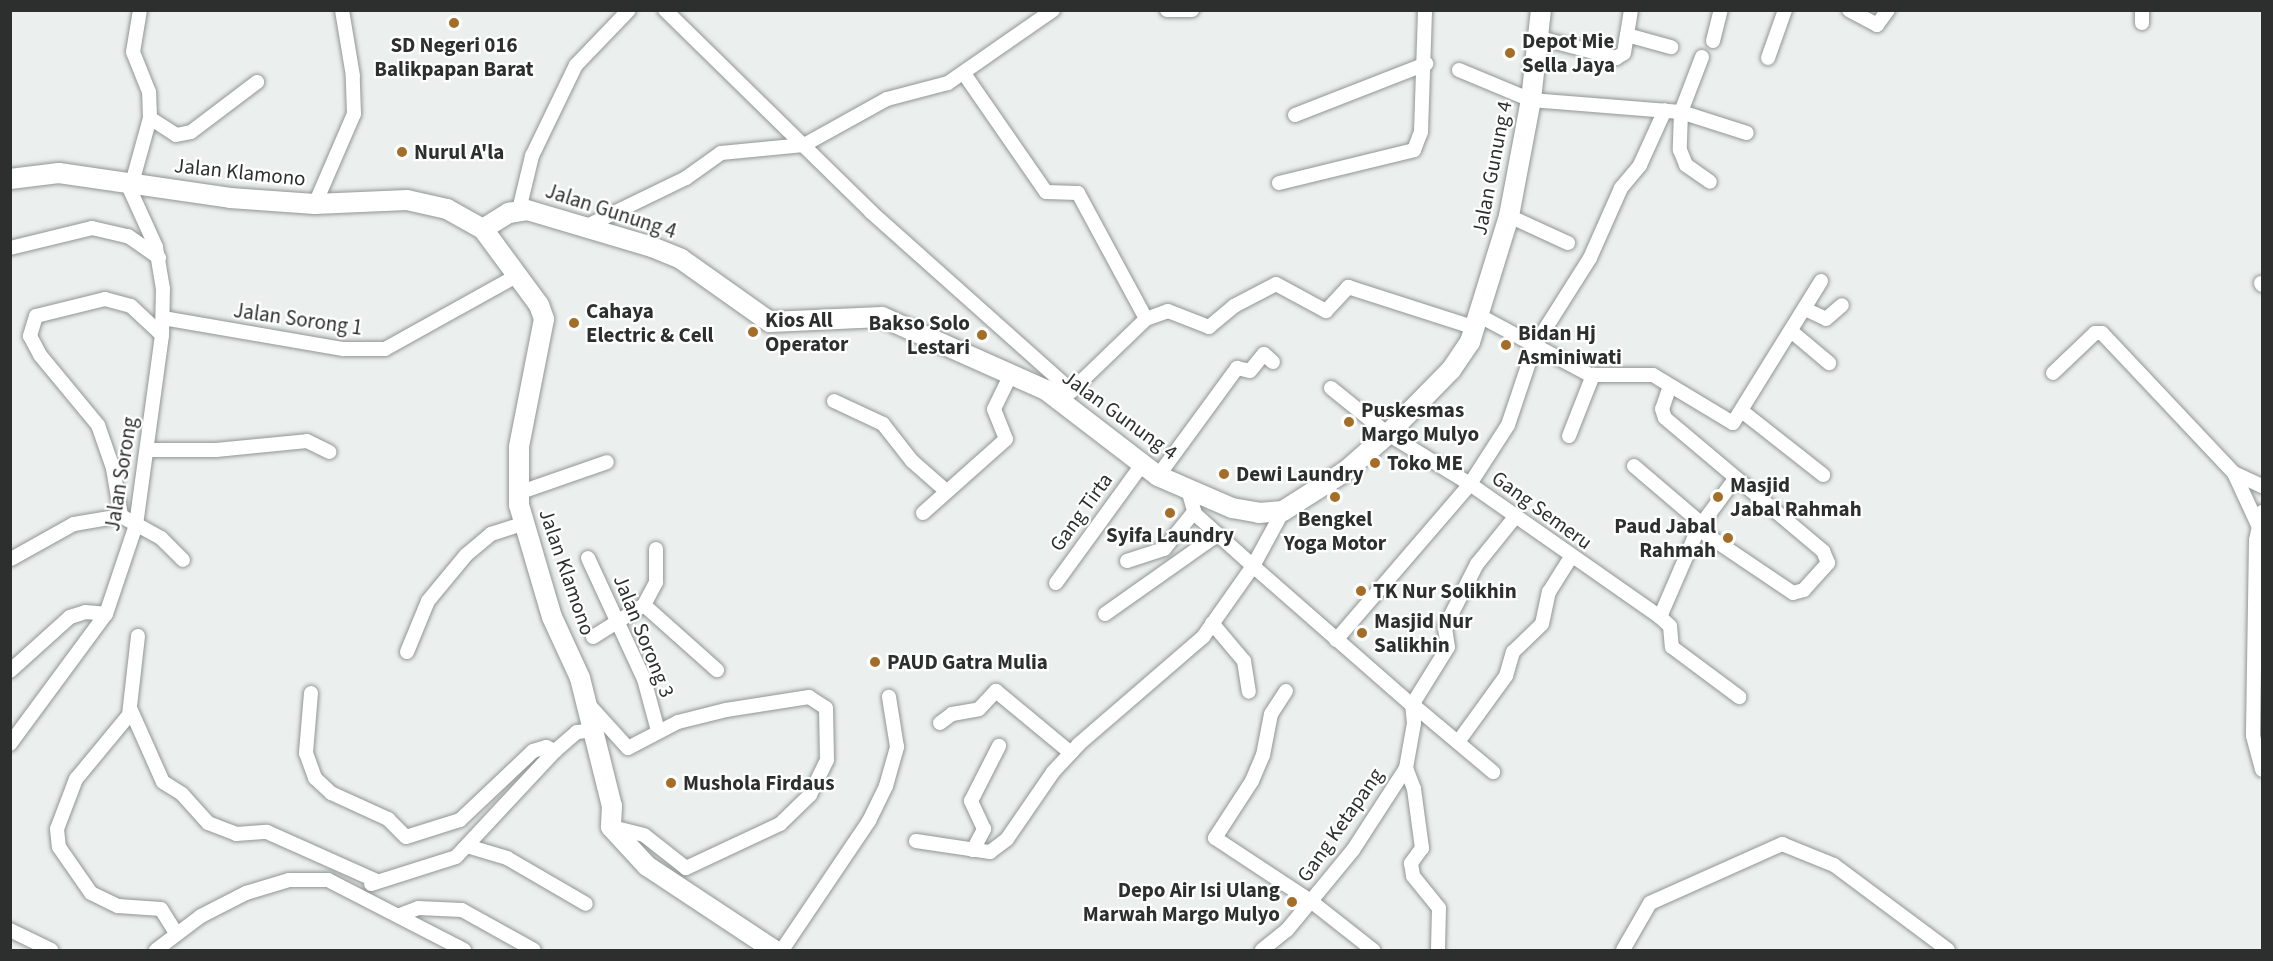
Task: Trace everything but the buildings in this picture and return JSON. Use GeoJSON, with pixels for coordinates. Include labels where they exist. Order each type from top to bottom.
{"type":"FeatureCollection","features":[{"type":"Feature","properties":{"kind":"street"},"geometry":{"type":"LineString","coordinates":[[130,183],[150,117],[148,92],[133,52],[140,10]]}},
{"type":"Feature","properties":{"kind":"street"},"geometry":{"type":"LineString","coordinates":[[315,204],[354,114],[353,76],[342,10]]}},
{"type":"Feature","properties":{"kind":"street"},"geometry":{"type":"LineString","coordinates":[[519,210],[532,156],[576,65],[629,10]]}},
{"type":"Feature","properties":{"kind":"street"},"geometry":{"type":"LineString","coordinates":[[666,10],[871,212],[1067,395],[1146,319],[1168,311],[1209,327],[1234,306],[1276,284],[1326,311],[1348,287],[1478,322],[1535,345],[1593,375],[1649,374],[1731,423],[1743,412],[1821,280]]}},
{"type":"Feature","properties":{"kind":"street"},"geometry":{"type":"LineString","coordinates":[[587,226],[686,178],[726,151],[804,145],[887,99],[933,89],[965,75],[1053,10]]}},
{"type":"Feature","properties":{"kind":"street"},"geometry":{"type":"LineString","coordinates":[[1167,10],[1192,10]]}},
{"type":"Feature","properties":{"kind":"street"},"geometry":{"type":"LineString","coordinates":[[1279,183],[1413,150],[1421,132],[1426,64],[1425,10]]}},
{"type":"Feature","properties":{"kind":"street","name":"Jalan Gunung 4"},"geometry":{"type":"LineString","coordinates":[[483,228],[519,210],[587,226],[681,259],[766,321],[882,317],[1011,374],[1067,395],[1149,471],[1188,489],[1247,511],[1283,511],[1347,470],[1388,434],[1451,370],[1478,322],[1509,216],[1531,100],[1540,38],[1541,10]]}},
{"type":"Feature","properties":{"kind":"street"},"geometry":{"type":"LineString","coordinates":[[1540,38],[1617,58],[1624,53],[1631,10]]}},
{"type":"Feature","properties":{"kind":"street"},"geometry":{"type":"LineString","coordinates":[[1713,41],[1721,10]]}},
{"type":"Feature","properties":{"kind":"street"},"geometry":{"type":"LineString","coordinates":[[1768,58],[1785,10]]}},
{"type":"Feature","properties":{"kind":"street"},"geometry":{"type":"LineString","coordinates":[[1849,10],[1877,25],[1888,10]]}},
{"type":"Feature","properties":{"kind":"street"},"geometry":{"type":"LineString","coordinates":[[1627,35],[1671,47]]}},
{"type":"Feature","properties":{"kind":"street"},"geometry":{"type":"LineString","coordinates":[[1702,57],[1681,112],[1682,158],[1710,182]]}},
{"type":"Feature","properties":{"kind":"street"},"geometry":{"type":"LineString","coordinates":[[1295,115],[1426,64]]}},
{"type":"Feature","properties":{"kind":"street"},"geometry":{"type":"LineString","coordinates":[[1460,70],[1531,100],[1681,112],[1747,133]]}},
{"type":"Feature","properties":{"kind":"street"},"geometry":{"type":"LineString","coordinates":[[965,75],[1046,192],[1078,193],[1146,319]]}},
{"type":"Feature","properties":{"kind":"street"},"geometry":{"type":"LineString","coordinates":[[150,117],[171,133],[186,134],[218,116],[257,82]]}},
{"type":"Feature","properties":{"kind":"street"},"geometry":{"type":"LineString","coordinates":[[1336,640],[1470,484],[1510,421],[1535,345],[1590,258],[1621,188],[1640,165],[1665,110]]}},
{"type":"Feature","properties":{"kind":"street","name":"Jalan Klamono"},"geometry":{"type":"LineString","coordinates":[[10,179],[59,173],[230,198],[315,204],[417,201],[447,208],[483,228],[539,305],[545,326],[521,437],[518,493],[522,524],[552,617],[588,704],[612,806],[611,827]]}},
{"type":"Feature","properties":{"kind":"street","name":"Jalan Sorong"},"geometry":{"type":"LineString","coordinates":[[10,744],[106,614],[136,525],[163,318],[159,258],[130,183]]}},
{"type":"Feature","properties":{"kind":"street"},"geometry":{"type":"LineString","coordinates":[[1509,216],[1568,243]]}},
{"type":"Feature","properties":{"kind":"street"},"geometry":{"type":"LineString","coordinates":[[10,248],[92,228],[128,236],[159,258]]}},
{"type":"Feature","properties":{"kind":"street","name":"Jalan Sorong 1"},"geometry":{"type":"LineString","coordinates":[[163,318],[343,350],[385,349],[516,276]]}},
{"type":"Feature","properties":{"kind":"street"},"geometry":{"type":"LineString","coordinates":[[121,516],[113,468],[98,424],[40,355],[33,344],[31,326],[36,316],[115,299],[131,306],[162,335]]}},
{"type":"Feature","properties":{"kind":"street"},"geometry":{"type":"LineString","coordinates":[[1804,309],[1826,319],[1842,305]]}},
{"type":"Feature","properties":{"kind":"street"},"geometry":{"type":"LineString","coordinates":[[1791,331],[1829,363]]}},
{"type":"Feature","properties":{"kind":"street"},"geometry":{"type":"LineString","coordinates":[[2053,373],[2095,333],[2102,333],[2234,473],[2260,519],[2253,736],[2262,770]]}},
{"type":"Feature","properties":{"kind":"street","name":"Gang Tirta"},"geometry":{"type":"LineString","coordinates":[[1056,583],[1238,368],[1250,371],[1264,354],[1273,362]]}},
{"type":"Feature","properties":{"kind":"street"},"geometry":{"type":"LineString","coordinates":[[923,513],[945,490],[1006,439],[994,409],[1011,374]]}},
{"type":"Feature","properties":{"kind":"street"},"geometry":{"type":"LineString","coordinates":[[1569,436],[1593,375]]}},
{"type":"Feature","properties":{"kind":"street"},"geometry":{"type":"LineString","coordinates":[[1634,466],[1700,527],[1793,593],[1804,590],[1827,566],[1822,551],[1665,418],[1662,409],[1670,386]]}},
{"type":"Feature","properties":{"kind":"street","name":"Gang Semeru"},"geometry":{"type":"LineString","coordinates":[[1331,388],[1388,434],[1470,484],[1571,557],[1660,616]]}},
{"type":"Feature","properties":{"kind":"street"},"geometry":{"type":"LineString","coordinates":[[834,401],[883,424],[912,461],[945,490]]}},
{"type":"Feature","properties":{"kind":"street"},"geometry":{"type":"LineString","coordinates":[[1743,412],[1823,475]]}},
{"type":"Feature","properties":{"kind":"street"},"geometry":{"type":"LineString","coordinates":[[147,450],[216,450],[307,441],[330,452]]}},
{"type":"Feature","properties":{"kind":"street"},"geometry":{"type":"LineString","coordinates":[[518,493],[607,462]]}},
{"type":"Feature","properties":{"kind":"street"},"geometry":{"type":"LineString","coordinates":[[2234,473],[2262,486]]}},
{"type":"Feature","properties":{"kind":"street"},"geometry":{"type":"LineString","coordinates":[[1735,479],[1700,527],[1660,616],[1670,626],[1672,647],[1739,697]]}},
{"type":"Feature","properties":{"kind":"street"},"geometry":{"type":"LineString","coordinates":[[1188,489],[1194,512],[1217,535],[1336,640],[1398,689],[1412,704],[1493,772]]}},
{"type":"Feature","properties":{"kind":"street"},"geometry":{"type":"LineString","coordinates":[[916,841],[986,854],[1007,839],[1071,753],[1199,642],[1253,566],[1283,511]]}},
{"type":"Feature","properties":{"kind":"street"},"geometry":{"type":"LineString","coordinates":[[1127,561],[1164,549],[1194,512]]}},
{"type":"Feature","properties":{"kind":"street"},"geometry":{"type":"LineString","coordinates":[[10,559],[74,524],[121,516],[161,538],[183,560]]}},
{"type":"Feature","properties":{"kind":"street"},"geometry":{"type":"LineString","coordinates":[[1412,704],[1448,647],[1445,627],[1477,564],[1515,517]]}},
{"type":"Feature","properties":{"kind":"street"},"geometry":{"type":"LineString","coordinates":[[407,652],[428,601],[466,555],[493,533],[522,524]]}},
{"type":"Feature","properties":{"kind":"street"},"geometry":{"type":"LineString","coordinates":[[1105,614],[1217,535]]}},
{"type":"Feature","properties":{"kind":"street"},"geometry":{"type":"LineString","coordinates":[[593,637],[619,624],[644,605],[656,582],[656,549]]}},
{"type":"Feature","properties":{"kind":"street"},"geometry":{"type":"LineString","coordinates":[[1458,742],[1506,676],[1513,652],[1542,624],[1549,592],[1571,557]]}},
{"type":"Feature","properties":{"kind":"street","name":"Jalan Sorong 3"},"geometry":{"type":"LineString","coordinates":[[588,558],[644,679],[658,730]]}},
{"type":"Feature","properties":{"kind":"street"},"geometry":{"type":"LineString","coordinates":[[644,605],[717,670]]}},
{"type":"Feature","properties":{"kind":"street"},"geometry":{"type":"LineString","coordinates":[[10,671],[70,617],[85,612],[106,614]]}},
{"type":"Feature","properties":{"kind":"street"},"geometry":{"type":"LineString","coordinates":[[1212,623],[1244,661],[1249,692]]}},
{"type":"Feature","properties":{"kind":"street"},"geometry":{"type":"LineString","coordinates":[[138,636],[130,708],[72,786],[57,830],[59,847],[102,902],[161,909],[176,933]]}},
{"type":"Feature","properties":{"kind":"street"},"geometry":{"type":"LineString","coordinates":[[940,723],[952,714],[979,709],[996,691],[1071,753]]}},
{"type":"Feature","properties":{"kind":"street"},"geometry":{"type":"LineString","coordinates":[[1286,691],[1270,714],[1263,755],[1252,781],[1215,837],[1312,902],[1373,951]]}},
{"type":"Feature","properties":{"kind":"street"},"geometry":{"type":"LineString","coordinates":[[311,693],[306,753],[315,778],[331,793],[388,819],[406,837],[460,820],[533,751],[546,747],[555,751]]}},
{"type":"Feature","properties":{"kind":"street"},"geometry":{"type":"LineString","coordinates":[[588,704],[628,748],[658,730],[726,710],[810,697],[826,708],[829,752],[810,795],[780,824],[695,866],[680,865],[644,835],[611,827]]}},
{"type":"Feature","properties":{"kind":"street"},"geometry":{"type":"LineString","coordinates":[[782,951],[869,821],[886,786],[897,747],[889,697]]}},
{"type":"Feature","properties":{"kind":"street","name":"Gang Ketapang"},"geometry":{"type":"LineString","coordinates":[[1262,951],[1312,902],[1353,850],[1406,768],[1414,723],[1412,704]]}},
{"type":"Feature","properties":{"kind":"street"},"geometry":{"type":"LineString","coordinates":[[130,708],[163,782],[183,794],[208,823],[236,834],[267,831],[377,881]]}},
{"type":"Feature","properties":{"kind":"street"},"geometry":{"type":"LineString","coordinates":[[356,891],[396,872],[438,866],[467,846],[555,751],[577,732],[595,730]]}},
{"type":"Feature","properties":{"kind":"street"},"geometry":{"type":"LineString","coordinates":[[973,850],[984,829],[971,801],[999,746]]}},
{"type":"Feature","properties":{"kind":"street"},"geometry":{"type":"LineString","coordinates":[[1406,768],[1414,789],[1422,848],[1411,863],[1413,876],[1439,908],[1438,951]]}},
{"type":"Feature","properties":{"kind":"street"},"geometry":{"type":"LineString","coordinates":[[611,827],[647,866],[774,951]]}},
{"type":"Feature","properties":{"kind":"street"},"geometry":{"type":"LineString","coordinates":[[1623,951],[1650,903],[1782,844],[1834,865],[1948,951]]}},
{"type":"Feature","properties":{"kind":"street"},"geometry":{"type":"LineString","coordinates":[[467,846],[507,858],[586,904]]}},
{"type":"Feature","properties":{"kind":"street"},"geometry":{"type":"LineString","coordinates":[[156,951],[176,933],[246,893],[289,880],[328,880],[356,891],[464,951]]}},
{"type":"Feature","properties":{"kind":"street"},"geometry":{"type":"LineString","coordinates":[[400,915],[418,908],[462,910],[534,951]]}},
{"type":"Feature","properties":{"kind":"street"},"geometry":{"type":"LineString","coordinates":[[10,930],[51,951]]}},
{"type":"Feature","properties":{"kind":"place","name":"SD Negeri 016 Balikpapan Barat"},"geometry":{"type":"Point","coordinates":[454,23]}},
{"type":"Feature","properties":{"kind":"place","name":"Depot Mie Sella Jaya"},"geometry":{"type":"Point","coordinates":[1510,53]}},
{"type":"Feature","properties":{"kind":"place","name":"Nurul A'la"},"geometry":{"type":"Point","coordinates":[402,152]}},
{"type":"Feature","properties":{"kind":"place","name":"Cahaya Electric & Cell"},"geometry":{"type":"Point","coordinates":[574,323]}},
{"type":"Feature","properties":{"kind":"place","name":"Kios All Operator"},"geometry":{"type":"Point","coordinates":[753,332]}},
{"type":"Feature","properties":{"kind":"place","name":"Bakso Solo Lestari"},"geometry":{"type":"Point","coordinates":[982,335]}},
{"type":"Feature","properties":{"kind":"place","name":"Bidan Hj Asminiwati"},"geometry":{"type":"Point","coordinates":[1506,345]}},
{"type":"Feature","properties":{"kind":"place","name":"Puskesmas Margo Mulyo"},"geometry":{"type":"Point","coordinates":[1349,422]}},
{"type":"Feature","properties":{"kind":"place","name":"Toko ME"},"geometry":{"type":"Point","coordinates":[1375,463]}},
{"type":"Feature","properties":{"kind":"place","name":"Dewi Laundry"},"geometry":{"type":"Point","coordinates":[1224,474]}},
{"type":"Feature","properties":{"kind":"place","name":"Bengkel Yoga Motor"},"geometry":{"type":"Point","coordinates":[1335,497]}},
{"type":"Feature","properties":{"kind":"place","name":"Masjid Jabal Rahmah"},"geometry":{"type":"Point","coordinates":[1718,497]}},
{"type":"Feature","properties":{"kind":"place","name":"Syifa Laundry"},"geometry":{"type":"Point","coordinates":[1170,513]}},
{"type":"Feature","properties":{"kind":"place","name":"Paud Jabal Rahmah"},"geometry":{"type":"Point","coordinates":[1728,538]}},
{"type":"Feature","properties":{"kind":"place","name":"TK Nur Solikhin"},"geometry":{"type":"Point","coordinates":[1361,591]}},
{"type":"Feature","properties":{"kind":"place","name":"Masjid Nur Salikhin"},"geometry":{"type":"Point","coordinates":[1362,633]}},
{"type":"Feature","properties":{"kind":"place","name":"PAUD Gatra Mulia"},"geometry":{"type":"Point","coordinates":[875,662]}},
{"type":"Feature","properties":{"kind":"place","name":"Mushola Firdaus"},"geometry":{"type":"Point","coordinates":[671,783]}},
{"type":"Feature","properties":{"kind":"place","name":"Depo Air Isi Ulang Marwah Margo Mulyo"},"geometry":{"type":"Point","coordinates":[1292,902]}}]}
